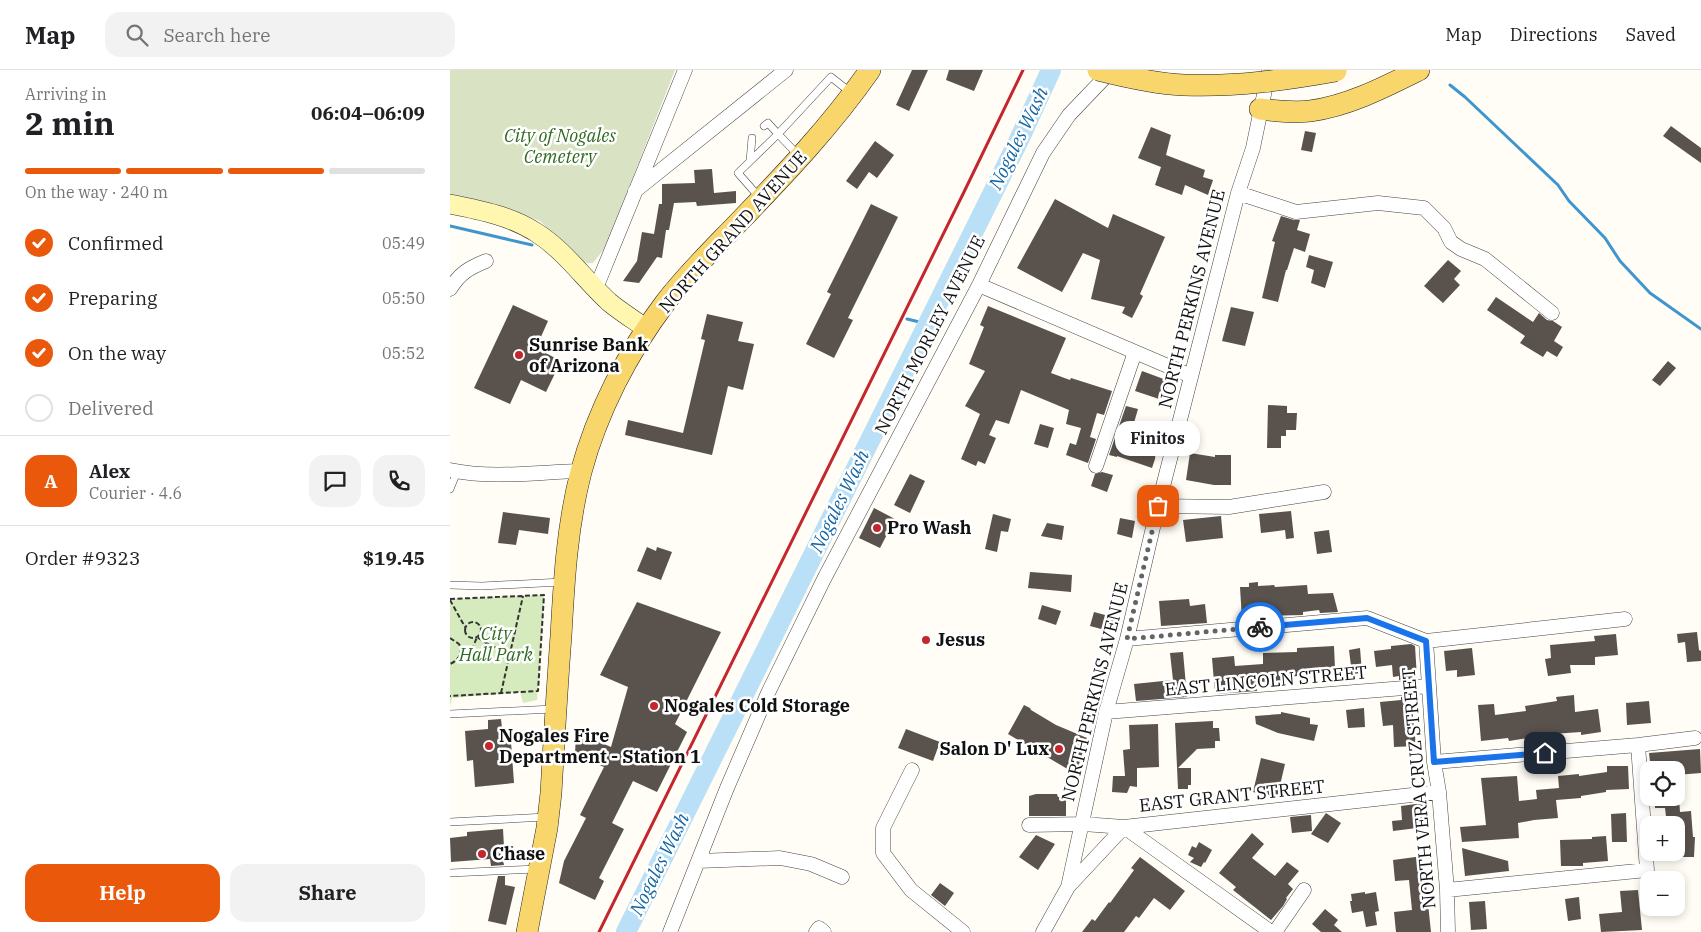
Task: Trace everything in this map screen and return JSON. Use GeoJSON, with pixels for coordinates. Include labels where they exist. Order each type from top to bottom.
{"type":"FeatureCollection","features":[{"type":"Feature","properties":{"kind":"main road","name":"NORTH GRAND AVENUE"},"geometry":{"type":"LineString","coordinates":[[527,932],[549,817],[567,544],[582,471],[594,433],[608,398],[629,358],[647,329],[687,276],[801,158],[870,70]]}},
{"type":"Feature","properties":{"kind":"main road"},"geometry":{"type":"LineString","coordinates":[[1098,70],[1126,77],[1183,85],[1284,81],[1337,70]]}},
{"type":"Feature","properties":{"kind":"main road"},"geometry":{"type":"LineString","coordinates":[[1260,109],[1287,112],[1310,111],[1343,103],[1419,70]]}},
{"type":"Feature","properties":{"kind":"street"},"geometry":{"type":"LineString","coordinates":[[596,288],[685,70]]}},
{"type":"Feature","properties":{"kind":"street"},"geometry":{"type":"LineString","coordinates":[[634,192],[786,70]]}},
{"type":"Feature","properties":{"kind":"street","name":"NORTH MORLEY AVENUE"},"geometry":{"type":"LineString","coordinates":[[673,930],[727,788],[768,693],[824,579],[979,284],[1043,153],[1069,115],[1112,70]]}},
{"type":"Feature","properties":{"kind":"street","name":"NORTH PERKINS AVENUE"},"geometry":{"type":"LineString","coordinates":[[1068,887],[1106,712],[1127,639],[1158,506],[1238,193],[1253,148],[1269,70]]}},
{"type":"Feature","properties":{"kind":"street"},"geometry":{"type":"LineString","coordinates":[[1238,193],[1296,212],[1378,203],[1424,208],[1444,228],[1452,242],[1485,259],[1552,313]]}},
{"type":"Feature","properties":{"kind":"street"},"geometry":{"type":"LineString","coordinates":[[450,204],[502,216],[522,224],[537,233],[552,244],[610,302],[647,329]]}},
{"type":"Feature","properties":{"kind":"street"},"geometry":{"type":"LineString","coordinates":[[450,290],[457,277],[471,267],[486,261]]}},
{"type":"Feature","properties":{"kind":"street"},"geometry":{"type":"LineString","coordinates":[[979,284],[1191,376]]}},
{"type":"Feature","properties":{"kind":"street"},"geometry":{"type":"LineString","coordinates":[[1096,466],[1135,352]]}},
{"type":"Feature","properties":{"kind":"street"},"geometry":{"type":"LineString","coordinates":[[454,471],[488,474],[582,471]]}},
{"type":"Feature","properties":{"kind":"street"},"geometry":{"type":"LineString","coordinates":[[1158,506],[1229,507],[1324,492]]}},
{"type":"Feature","properties":{"kind":"street"},"geometry":{"type":"LineString","coordinates":[[1127,639],[1367,618],[1426,641],[1625,619]]}},
{"type":"Feature","properties":{"kind":"street","name":"NORTH VERA CRUZ STREET"},"geometry":{"type":"LineString","coordinates":[[1426,641],[1434,762],[1439,792],[1447,890],[1448,932]]}},
{"type":"Feature","properties":{"kind":"street","name":"EAST LINCOLN STREET"},"geometry":{"type":"LineString","coordinates":[[1106,712],[1429,686]]}},
{"type":"Feature","properties":{"kind":"street"},"geometry":{"type":"LineString","coordinates":[[1434,762],[1638,745],[1695,738]]}},
{"type":"Feature","properties":{"kind":"street"},"geometry":{"type":"LineString","coordinates":[[1447,890],[1647,870],[1638,745]]}},
{"type":"Feature","properties":{"kind":"street"},"geometry":{"type":"LineString","coordinates":[[912,770],[883,828],[883,853],[911,890],[953,929]]}},
{"type":"Feature","properties":{"kind":"street","name":"EAST GRANT STREET"},"geometry":{"type":"LineString","coordinates":[[1029,825],[1082,824],[1124,826],[1439,792]]}},
{"type":"Feature","properties":{"kind":"street"},"geometry":{"type":"LineString","coordinates":[[1043,932],[1068,887],[1124,826],[1271,932]]}},
{"type":"Feature","properties":{"kind":"street"},"geometry":{"type":"LineString","coordinates":[[698,861],[780,858],[811,864],[842,877]]}},
{"type":"Feature","properties":{"kind":"street"},"geometry":{"type":"LineString","coordinates":[[1275,932],[1304,890]]}},
{"type":"Feature","properties":{"kind":"street"},"geometry":{"type":"LineString","coordinates":[[816,932],[819,928],[824,932]]}},
{"type":"Feature","properties":{"kind":"lane"},"geometry":{"type":"LineString","coordinates":[[761,199],[738,173],[832,77],[852,94]]}},
{"type":"Feature","properties":{"kind":"lane"},"geometry":{"type":"LineString","coordinates":[[764,126],[768,123],[801,158]]}},
{"type":"Feature","properties":{"kind":"lane"},"geometry":{"type":"LineString","coordinates":[[750,161],[752,138]]}},
{"type":"Feature","properties":{"kind":"lane"},"geometry":{"type":"LineString","coordinates":[[450,490],[454,471]]}},
{"type":"Feature","properties":{"kind":"lane"},"geometry":{"type":"LineString","coordinates":[[450,586],[564,582]]}},
{"type":"Feature","properties":{"kind":"lane"},"geometry":{"type":"LineString","coordinates":[[450,714],[556,708]]}},
{"type":"Feature","properties":{"kind":"lane"},"geometry":{"type":"LineString","coordinates":[[450,822],[549,817]]}},
{"type":"Feature","properties":{"kind":"lane"},"geometry":{"type":"LineString","coordinates":[[450,873],[540,869]]}},
{"type":"Feature","properties":{"kind":"path"},"geometry":{"type":"LineString","coordinates":[[450,696],[538,691],[544,595],[450,599],[468,636],[472,638],[477,637],[510,655]]}},
{"type":"Feature","properties":{"kind":"path"},"geometry":{"type":"LineString","coordinates":[[501,693],[523,596]]}},
{"type":"Feature","properties":{"kind":"path"},"geometry":{"type":"LineString","coordinates":[[458,659],[467,662],[481,630],[478,623],[471,622],[465,627]]}},
{"type":"Feature","properties":{"kind":"path"},"geometry":{"type":"LineString","coordinates":[[450,638],[456,641],[461,652],[458,659],[450,664]]}},
{"type":"Feature","properties":{"kind":"green space","name":"City of Nogales Cemetery"},"geometry":{"type":"Polygon","coordinates":[[[450,70],[675,70],[605,248],[593,263],[583,263],[540,221],[506,208],[450,197],[450,70]]]}},
{"type":"Feature","properties":{"kind":"green space","name":"City Hall Park"},"geometry":{"type":"Polygon","coordinates":[[[544,595],[537,700],[523,703],[520,692],[452,698],[450,707],[450,599],[544,595]]]}},
{"type":"Feature","properties":{"kind":"building"},"geometry":{"type":"Polygon","coordinates":[[[912,70],[928,70],[909,111],[896,105],[912,70]]]}},
{"type":"Feature","properties":{"kind":"building"},"geometry":{"type":"Polygon","coordinates":[[[949,70],[983,70],[974,91],[946,80],[949,70]]]}},
{"type":"Feature","properties":{"kind":"building"},"geometry":{"type":"Polygon","coordinates":[[[1671,126],[1701,148],[1701,163],[1663,136],[1671,126]]]}},
{"type":"Feature","properties":{"kind":"building"},"geometry":{"type":"Polygon","coordinates":[[[1151,127],[1171,135],[1166,155],[1205,170],[1203,177],[1213,180],[1208,195],[1185,185],[1182,195],[1155,185],[1161,167],[1138,158],[1151,127]]]}},
{"type":"Feature","properties":{"kind":"building"},"geometry":{"type":"Polygon","coordinates":[[[1305,131],[1316,133],[1312,152],[1301,150],[1305,131]]]}},
{"type":"Feature","properties":{"kind":"building"},"geometry":{"type":"Polygon","coordinates":[[[875,141],[894,155],[877,178],[869,172],[857,189],[846,181],[875,141]]]}},
{"type":"Feature","properties":{"kind":"building"},"geometry":{"type":"Polygon","coordinates":[[[712,169],[714,193],[736,191],[736,203],[697,206],[696,202],[674,203],[669,230],[666,230],[662,258],[657,257],[639,283],[623,281],[637,261],[642,232],[654,234],[659,204],[662,204],[662,184],[695,183],[694,170],[712,169]]]}},
{"type":"Feature","properties":{"kind":"building"},"geometry":{"type":"Polygon","coordinates":[[[1055,199],[1108,228],[1113,214],[1165,237],[1140,294],[1143,296],[1132,318],[1122,313],[1125,307],[1091,299],[1100,260],[1083,253],[1062,292],[1017,268],[1055,199]]]}},
{"type":"Feature","properties":{"kind":"building"},"geometry":{"type":"Polygon","coordinates":[[[871,204],[898,217],[848,318],[853,320],[834,358],[806,344],[831,294],[827,292],[871,204]]]}},
{"type":"Feature","properties":{"kind":"building"},"geometry":{"type":"Polygon","coordinates":[[[1281,216],[1300,220],[1297,230],[1310,234],[1305,252],[1294,248],[1278,302],[1262,298],[1275,242],[1272,241],[1281,216]]]}},
{"type":"Feature","properties":{"kind":"building"},"geometry":{"type":"Polygon","coordinates":[[[1309,255],[1333,262],[1325,288],[1311,283],[1314,270],[1306,267],[1309,255]]]}},
{"type":"Feature","properties":{"kind":"building"},"geometry":{"type":"Polygon","coordinates":[[[1448,260],[1461,271],[1454,279],[1460,285],[1443,303],[1424,286],[1448,260]]]}},
{"type":"Feature","properties":{"kind":"building"},"geometry":{"type":"Polygon","coordinates":[[[1496,297],[1533,322],[1539,313],[1547,320],[1553,321],[1562,327],[1554,341],[1563,347],[1557,357],[1547,351],[1543,357],[1520,343],[1525,336],[1487,310],[1496,297]]]}},
{"type":"Feature","properties":{"kind":"building","name":"Sunrise Bank of Arizona"},"geometry":{"type":"Polygon","coordinates":[[[513,305],[548,321],[536,348],[561,361],[546,392],[521,380],[510,404],[474,388],[513,305]]]}},
{"type":"Feature","properties":{"kind":"building"},"geometry":{"type":"Polygon","coordinates":[[[988,306],[1066,338],[1051,373],[1112,391],[1104,415],[1097,413],[1090,437],[1096,439],[1088,463],[1066,455],[1070,443],[1076,445],[1081,428],[1066,424],[1069,410],[1021,390],[1009,424],[996,420],[989,435],[996,438],[985,464],[978,461],[976,466],[961,459],[980,414],[965,406],[985,371],[969,364],[984,327],[980,325],[988,306]]]}},
{"type":"Feature","properties":{"kind":"building"},"geometry":{"type":"Polygon","coordinates":[[[1231,307],[1254,312],[1245,346],[1222,341],[1231,307]]]}},
{"type":"Feature","properties":{"kind":"building"},"geometry":{"type":"Polygon","coordinates":[[[707,314],[743,322],[738,341],[754,344],[743,390],[728,386],[712,455],[625,435],[628,420],[683,433],[705,340],[701,339],[707,314]]]}},
{"type":"Feature","properties":{"kind":"building"},"geometry":{"type":"Polygon","coordinates":[[[1668,361],[1676,368],[1660,386],[1652,380],[1668,361]]]}},
{"type":"Feature","properties":{"kind":"building"},"geometry":{"type":"Polygon","coordinates":[[[1142,371],[1169,381],[1164,396],[1161,395],[1159,399],[1135,391],[1142,371]]]}},
{"type":"Feature","properties":{"kind":"building"},"geometry":{"type":"Polygon","coordinates":[[[1268,405],[1287,406],[1287,413],[1297,413],[1296,430],[1286,430],[1286,436],[1281,436],[1281,448],[1267,448],[1268,405]]]}},
{"type":"Feature","properties":{"kind":"building"},"geometry":{"type":"Polygon","coordinates":[[[1126,406],[1138,409],[1129,440],[1156,449],[1152,468],[1109,455],[1126,406]]]}},
{"type":"Feature","properties":{"kind":"building"},"geometry":{"type":"Polygon","coordinates":[[[1040,424],[1054,428],[1048,448],[1034,444],[1040,424]]]}},
{"type":"Feature","properties":{"kind":"building"},"geometry":{"type":"Polygon","coordinates":[[[1190,453],[1215,457],[1215,455],[1231,455],[1231,485],[1214,485],[1186,480],[1190,453]]]}},
{"type":"Feature","properties":{"kind":"building"},"geometry":{"type":"Polygon","coordinates":[[[1102,472],[1113,475],[1107,492],[1091,486],[1095,474],[1102,472]]]}},
{"type":"Feature","properties":{"kind":"building"},"geometry":{"type":"Polygon","coordinates":[[[910,474],[925,481],[910,513],[894,505],[910,474]]]}},
{"type":"Feature","properties":{"kind":"building","name":"Pro Wash"},"geometry":{"type":"Polygon","coordinates":[[[874,508],[895,519],[880,548],[859,538],[874,508]]]}},
{"type":"Feature","properties":{"kind":"building"},"geometry":{"type":"Polygon","coordinates":[[[1291,511],[1294,538],[1286,539],[1285,530],[1261,533],[1259,514],[1291,511]]]}},
{"type":"Feature","properties":{"kind":"building"},"geometry":{"type":"Polygon","coordinates":[[[503,512],[550,518],[548,534],[519,530],[516,545],[498,543],[503,512]]]}},
{"type":"Feature","properties":{"kind":"building"},"geometry":{"type":"Polygon","coordinates":[[[993,514],[1011,519],[1008,532],[1001,531],[997,552],[985,549],[993,514]]]}},
{"type":"Feature","properties":{"kind":"building"},"geometry":{"type":"Polygon","coordinates":[[[1221,516],[1223,538],[1186,542],[1183,520],[1221,516]]]}},
{"type":"Feature","properties":{"kind":"building"},"geometry":{"type":"Polygon","coordinates":[[[1120,518],[1135,521],[1132,538],[1117,534],[1120,518]]]}},
{"type":"Feature","properties":{"kind":"building"},"geometry":{"type":"Polygon","coordinates":[[[1047,523],[1064,526],[1062,540],[1041,536],[1047,523]]]}},
{"type":"Feature","properties":{"kind":"building"},"geometry":{"type":"Polygon","coordinates":[[[1329,530],[1332,552],[1317,554],[1314,532],[1329,530]]]}},
{"type":"Feature","properties":{"kind":"building"},"geometry":{"type":"Polygon","coordinates":[[[647,547],[656,551],[657,547],[672,552],[661,580],[637,571],[647,547]]]}},
{"type":"Feature","properties":{"kind":"building"},"geometry":{"type":"Polygon","coordinates":[[[1030,572],[1072,575],[1071,592],[1028,588],[1030,572]]]}},
{"type":"Feature","properties":{"kind":"building"},"geometry":{"type":"Polygon","coordinates":[[[1258,582],[1258,586],[1307,585],[1308,594],[1333,593],[1338,612],[1320,613],[1319,610],[1303,612],[1303,615],[1260,616],[1260,619],[1242,620],[1240,587],[1249,587],[1249,583],[1258,582]]]}},
{"type":"Feature","properties":{"kind":"building"},"geometry":{"type":"Polygon","coordinates":[[[1189,599],[1190,606],[1205,604],[1207,623],[1161,626],[1159,601],[1189,599]]]}},
{"type":"Feature","properties":{"kind":"building","name":"Nogales Cold Storage"},"geometry":{"type":"Polygon","coordinates":[[[637,602],[721,632],[675,724],[687,732],[657,792],[633,781],[612,823],[624,829],[599,878],[604,881],[595,900],[559,883],[564,861],[586,818],[580,815],[604,767],[575,755],[576,732],[611,747],[628,687],[600,675],[637,602]]]}},
{"type":"Feature","properties":{"kind":"building"},"geometry":{"type":"Polygon","coordinates":[[[1042,605],[1061,611],[1056,625],[1038,619],[1042,605]]]}},
{"type":"Feature","properties":{"kind":"building"},"geometry":{"type":"Polygon","coordinates":[[[1094,612],[1120,619],[1116,633],[1090,626],[1094,612]]]}},
{"type":"Feature","properties":{"kind":"building"},"geometry":{"type":"Polygon","coordinates":[[[1697,632],[1701,661],[1687,662],[1685,642],[1678,643],[1677,634],[1697,632]]]}},
{"type":"Feature","properties":{"kind":"building"},"geometry":{"type":"Polygon","coordinates":[[[1616,634],[1618,655],[1595,657],[1595,665],[1570,665],[1571,673],[1548,676],[1545,659],[1551,658],[1550,645],[1595,641],[1594,636],[1616,634]]]}},
{"type":"Feature","properties":{"kind":"building"},"geometry":{"type":"Polygon","coordinates":[[[1411,644],[1415,646],[1417,678],[1399,680],[1399,676],[1393,677],[1392,665],[1376,667],[1374,651],[1391,649],[1391,646],[1411,644]]]}},
{"type":"Feature","properties":{"kind":"building"},"geometry":{"type":"Polygon","coordinates":[[[1334,646],[1335,669],[1310,671],[1310,675],[1286,677],[1286,681],[1256,682],[1257,691],[1215,694],[1212,658],[1234,656],[1235,666],[1263,664],[1263,653],[1297,652],[1297,648],[1334,646]]]}},
{"type":"Feature","properties":{"kind":"building"},"geometry":{"type":"Polygon","coordinates":[[[1360,648],[1362,673],[1352,674],[1349,650],[1360,648]]]}},
{"type":"Feature","properties":{"kind":"building"},"geometry":{"type":"Polygon","coordinates":[[[1472,648],[1475,675],[1457,677],[1457,670],[1446,671],[1444,651],[1472,648]]]}},
{"type":"Feature","properties":{"kind":"building"},"geometry":{"type":"Polygon","coordinates":[[[1183,652],[1187,697],[1136,701],[1134,684],[1173,680],[1170,653],[1183,652]]]}},
{"type":"Feature","properties":{"kind":"building"},"geometry":{"type":"Polygon","coordinates":[[[1574,695],[1575,712],[1598,709],[1601,732],[1581,735],[1581,732],[1552,734],[1509,741],[1508,738],[1481,741],[1478,705],[1494,704],[1495,715],[1526,711],[1525,706],[1557,701],[1556,697],[1574,695]]]}},
{"type":"Feature","properties":{"kind":"building"},"geometry":{"type":"Polygon","coordinates":[[[1411,696],[1416,746],[1394,747],[1393,725],[1383,726],[1380,702],[1401,700],[1401,697],[1411,696]]]}},
{"type":"Feature","properties":{"kind":"building"},"geometry":{"type":"Polygon","coordinates":[[[1649,701],[1651,723],[1627,725],[1626,703],[1649,701]]]}},
{"type":"Feature","properties":{"kind":"building","name":"Salon D' Lux"},"geometry":{"type":"Polygon","coordinates":[[[1024,705],[1056,725],[1087,738],[1076,774],[1008,734],[1024,705]]]}},
{"type":"Feature","properties":{"kind":"building"},"geometry":{"type":"Polygon","coordinates":[[[1364,708],[1365,727],[1348,728],[1346,710],[1364,708]]]}},
{"type":"Feature","properties":{"kind":"building"},"geometry":{"type":"Polygon","coordinates":[[[1281,712],[1310,718],[1310,724],[1318,725],[1314,741],[1278,733],[1256,724],[1255,716],[1281,714],[1281,712]]]}},
{"type":"Feature","properties":{"kind":"building","name":"Nogales Fire Department - Station 1"},"geometry":{"type":"Polygon","coordinates":[[[501,719],[502,728],[510,728],[514,783],[475,787],[473,760],[467,761],[465,731],[488,729],[488,720],[501,719]]]}},
{"type":"Feature","properties":{"kind":"building"},"geometry":{"type":"Polygon","coordinates":[[[1213,721],[1213,728],[1219,728],[1220,741],[1215,741],[1215,748],[1197,749],[1178,768],[1191,768],[1191,785],[1188,785],[1188,789],[1178,789],[1175,723],[1213,721]]]}},
{"type":"Feature","properties":{"kind":"building"},"geometry":{"type":"Polygon","coordinates":[[[1158,724],[1159,767],[1137,768],[1137,787],[1130,786],[1127,793],[1112,792],[1113,776],[1125,776],[1123,750],[1130,749],[1129,725],[1158,724]]]}},
{"type":"Feature","properties":{"kind":"building"},"geometry":{"type":"Polygon","coordinates":[[[906,729],[940,742],[933,761],[898,748],[906,729]]]}},
{"type":"Feature","properties":{"kind":"building"},"geometry":{"type":"Polygon","coordinates":[[[1700,749],[1701,773],[1685,774],[1685,761],[1650,761],[1649,753],[1700,749]]]}},
{"type":"Feature","properties":{"kind":"building"},"geometry":{"type":"Polygon","coordinates":[[[1261,758],[1285,764],[1277,798],[1253,792],[1261,758]]]}},
{"type":"Feature","properties":{"kind":"building"},"geometry":{"type":"Polygon","coordinates":[[[1607,766],[1628,766],[1629,789],[1606,790],[1606,792],[1581,796],[1581,798],[1556,800],[1558,818],[1518,823],[1519,838],[1462,842],[1460,827],[1486,825],[1481,778],[1517,776],[1519,801],[1537,799],[1536,790],[1559,788],[1558,776],[1579,774],[1579,776],[1607,772],[1607,766]]]}},
{"type":"Feature","properties":{"kind":"building"},"geometry":{"type":"Polygon","coordinates":[[[1057,794],[1058,797],[1066,797],[1066,816],[1029,816],[1029,796],[1057,794]]]}},
{"type":"Feature","properties":{"kind":"building"},"geometry":{"type":"Polygon","coordinates":[[[1423,803],[1425,827],[1393,831],[1392,821],[1402,820],[1401,806],[1423,803]]]}},
{"type":"Feature","properties":{"kind":"building"},"geometry":{"type":"Polygon","coordinates":[[[1655,806],[1680,806],[1680,812],[1691,811],[1693,837],[1695,837],[1694,857],[1685,857],[1685,816],[1666,816],[1665,808],[1655,808],[1655,806]]]}},
{"type":"Feature","properties":{"kind":"building"},"geometry":{"type":"Polygon","coordinates":[[[1326,813],[1341,823],[1328,843],[1311,834],[1326,813]]]}},
{"type":"Feature","properties":{"kind":"building"},"geometry":{"type":"Polygon","coordinates":[[[1626,813],[1627,842],[1612,842],[1611,814],[1626,813]]]}},
{"type":"Feature","properties":{"kind":"building"},"geometry":{"type":"Polygon","coordinates":[[[1311,815],[1312,831],[1292,833],[1290,817],[1311,815]]]}},
{"type":"Feature","properties":{"kind":"building","name":"Chase"},"geometry":{"type":"Polygon","coordinates":[[[503,829],[504,847],[513,846],[514,858],[503,859],[504,865],[491,866],[490,859],[451,862],[450,838],[467,836],[467,832],[503,829]]]}},
{"type":"Feature","properties":{"kind":"building"},"geometry":{"type":"Polygon","coordinates":[[[1252,833],[1264,844],[1252,858],[1275,876],[1287,862],[1299,871],[1288,884],[1293,889],[1283,906],[1271,920],[1233,890],[1236,887],[1219,873],[1252,833]]]}},
{"type":"Feature","properties":{"kind":"building"},"geometry":{"type":"Polygon","coordinates":[[[1036,835],[1055,844],[1038,870],[1019,857],[1036,835]]]}},
{"type":"Feature","properties":{"kind":"building"},"geometry":{"type":"Polygon","coordinates":[[[1606,836],[1608,861],[1583,863],[1583,866],[1561,866],[1560,840],[1592,839],[1592,837],[1606,836]]]}},
{"type":"Feature","properties":{"kind":"building"},"geometry":{"type":"Polygon","coordinates":[[[1199,842],[1212,850],[1201,867],[1190,862],[1194,858],[1188,855],[1192,846],[1196,848],[1199,842]]]}},
{"type":"Feature","properties":{"kind":"building"},"geometry":{"type":"Polygon","coordinates":[[[1462,848],[1508,861],[1509,871],[1465,876],[1462,848]]]}},
{"type":"Feature","properties":{"kind":"building"},"geometry":{"type":"Polygon","coordinates":[[[1423,856],[1431,932],[1396,932],[1394,912],[1412,910],[1409,880],[1395,881],[1393,860],[1423,856]]]}},
{"type":"Feature","properties":{"kind":"building"},"geometry":{"type":"Polygon","coordinates":[[[1140,857],[1185,891],[1170,910],[1154,898],[1139,918],[1136,916],[1124,932],[1082,932],[1092,919],[1095,921],[1110,903],[1134,870],[1131,868],[1140,857]]]}},
{"type":"Feature","properties":{"kind":"building"},"geometry":{"type":"Polygon","coordinates":[[[498,876],[505,876],[505,885],[515,887],[506,925],[488,921],[498,876]]]}},
{"type":"Feature","properties":{"kind":"building"},"geometry":{"type":"Polygon","coordinates":[[[940,883],[954,893],[945,906],[931,895],[940,883]]]}},
{"type":"Feature","properties":{"kind":"building"},"geometry":{"type":"Polygon","coordinates":[[[1638,890],[1642,930],[1601,932],[1599,914],[1622,912],[1620,891],[1638,890]]]}},
{"type":"Feature","properties":{"kind":"building"},"geometry":{"type":"Polygon","coordinates":[[[1365,892],[1365,894],[1376,892],[1379,911],[1375,912],[1377,925],[1366,927],[1363,911],[1352,913],[1351,894],[1365,892]]]}},
{"type":"Feature","properties":{"kind":"building"},"geometry":{"type":"Polygon","coordinates":[[[1579,897],[1581,919],[1568,921],[1565,899],[1579,897]]]}},
{"type":"Feature","properties":{"kind":"building"},"geometry":{"type":"Polygon","coordinates":[[[1485,901],[1487,929],[1471,930],[1469,902],[1485,901]]]}},
{"type":"Feature","properties":{"kind":"building"},"geometry":{"type":"Polygon","coordinates":[[[1325,909],[1338,920],[1334,925],[1342,932],[1321,932],[1312,924],[1325,909]]]}},
{"type":"Feature","properties":{"kind":"waterway","name":"Nogales Wash"},"geometry":{"type":"LineString","coordinates":[[626,932],[1018,142],[1051,70]]}},
{"type":"Feature","properties":{"kind":"waterway"},"geometry":{"type":"LineString","coordinates":[[1450,85],[1558,185],[1569,201],[1605,238],[1620,261],[1650,293],[1701,329]]}},
{"type":"Feature","properties":{"kind":"waterway"},"geometry":{"type":"LineString","coordinates":[[450,226],[532,245]]}},
{"type":"Feature","properties":{"kind":"waterway"},"geometry":{"type":"LineString","coordinates":[[907,319],[928,324]]}},
{"type":"Feature","properties":{"kind":"railway"},"geometry":{"type":"LineString","coordinates":[[599,932],[1023,70]]}},
{"type":"Feature","properties":{"kind":"way so far"},"geometry":{"type":"LineString","coordinates":[[1158,506],[1127,639],[1260,627]]}},
{"type":"Feature","properties":{"kind":"place","name":"Sunrise Bank of Arizona"},"geometry":{"type":"Point","coordinates":[519,355]}},
{"type":"Feature","properties":{"kind":"place","name":"Finitos"},"geometry":{"type":"Point","coordinates":[1158,506]}},
{"type":"Feature","properties":{"kind":"place","name":"Pro Wash"},"geometry":{"type":"Point","coordinates":[877,528]}},
{"type":"Feature","properties":{"kind":"place","name":"Jesus"},"geometry":{"type":"Point","coordinates":[926,640]}},
{"type":"Feature","properties":{"kind":"place","name":"Nogales Cold Storage"},"geometry":{"type":"Point","coordinates":[654,706]}},
{"type":"Feature","properties":{"kind":"place","name":"Nogales Fire Department - Station 1"},"geometry":{"type":"Point","coordinates":[489,746]}},
{"type":"Feature","properties":{"kind":"place","name":"Salon D' Lux"},"geometry":{"type":"Point","coordinates":[1059,749]}},
{"type":"Feature","properties":{"kind":"place","name":"Chase"},"geometry":{"type":"Point","coordinates":[482,854]}},
{"type":"Feature","properties":{"kind":"route"},"geometry":{"type":"LineString","coordinates":[[1260,627],[1367,618],[1426,641],[1434,762],[1545,753]]}}]}
